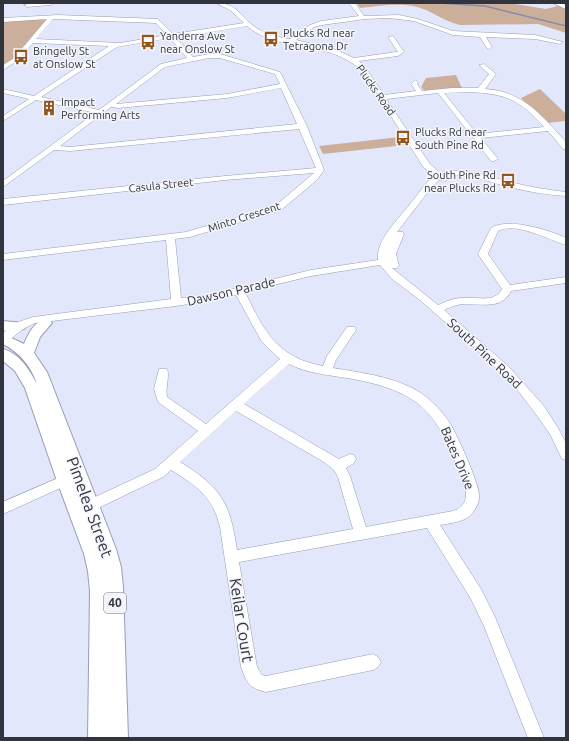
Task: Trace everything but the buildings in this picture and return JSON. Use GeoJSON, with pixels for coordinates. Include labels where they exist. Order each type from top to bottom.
{"type":"FeatureCollection","features":[{"type":"Feature","properties":{"kind":"main road"},"geometry":{"type":"LineString","coordinates":[[27,354],[35,333],[45,323]]}},
{"type":"Feature","properties":{"kind":"main road"},"geometry":{"type":"LineString","coordinates":[[3,326],[19,326]]}},
{"type":"Feature","properties":{"kind":"main road","name":"Pimelea Street"},"geometry":{"type":"LineString","coordinates":[[5,342],[27,354],[40,372],[71,478]]}},
{"type":"Feature","properties":{"kind":"main road","name":"Pimelea Street"},"geometry":{"type":"LineString","coordinates":[[3,354],[20,367],[29,380],[83,509],[97,576],[99,611],[99,738]]}},
{"type":"Feature","properties":{"kind":"main road","name":"Pimelea Street"},"geometry":{"type":"LineString","coordinates":[[83,509],[107,549],[113,573],[117,738]]}},
{"type":"Feature","properties":{"kind":"street"},"geometry":{"type":"LineString","coordinates":[[25,19],[27,4],[51,3]]}},
{"type":"Feature","properties":{"kind":"street","name":"Plucks Road"},"geometry":{"type":"LineString","coordinates":[[219,3],[235,9],[248,24],[263,33],[291,42],[335,52],[354,60],[362,66],[427,166],[442,178]]}},
{"type":"Feature","properties":{"kind":"street"},"geometry":{"type":"LineString","coordinates":[[352,3],[363,18]]}},
{"type":"Feature","properties":{"kind":"street"},"geometry":{"type":"LineString","coordinates":[[556,3],[566,7]]}},
{"type":"Feature","properties":{"kind":"street"},"geometry":{"type":"LineString","coordinates":[[3,68],[13,62],[52,17]]}},
{"type":"Feature","properties":{"kind":"street"},"geometry":{"type":"LineString","coordinates":[[3,20],[52,17],[158,21],[191,59]]}},
{"type":"Feature","properties":{"kind":"street"},"geometry":{"type":"LineString","coordinates":[[291,42],[312,26],[321,23],[363,18],[402,17],[417,20],[444,32],[482,36],[537,36],[560,42]]}},
{"type":"Feature","properties":{"kind":"street"},"geometry":{"type":"LineString","coordinates":[[31,42],[115,45],[248,24]]}},
{"type":"Feature","properties":{"kind":"street"},"geometry":{"type":"LineString","coordinates":[[482,36],[489,47]]}},
{"type":"Feature","properties":{"kind":"street"},"geometry":{"type":"LineString","coordinates":[[354,60],[398,54],[401,52],[391,37]]}},
{"type":"Feature","properties":{"kind":"street"},"geometry":{"type":"LineString","coordinates":[[3,119],[115,45]]}},
{"type":"Feature","properties":{"kind":"street"},"geometry":{"type":"LineString","coordinates":[[3,185],[163,65],[191,59],[218,56],[272,70],[278,73],[319,162],[320,170]]}},
{"type":"Feature","properties":{"kind":"street"},"geometry":{"type":"LineString","coordinates":[[480,89],[493,74],[482,65]]}},
{"type":"Feature","properties":{"kind":"street"},"geometry":{"type":"LineString","coordinates":[[415,82],[414,84],[421,94]]}},
{"type":"Feature","properties":{"kind":"street"},"geometry":{"type":"LineString","coordinates":[[109,105],[118,106],[221,97],[284,84]]}},
{"type":"Feature","properties":{"kind":"street"},"geometry":{"type":"LineString","coordinates":[[382,97],[480,89],[497,92],[519,100],[566,147]]}},
{"type":"Feature","properties":{"kind":"street"},"geometry":{"type":"LineString","coordinates":[[3,91],[100,112]]}},
{"type":"Feature","properties":{"kind":"street"},"geometry":{"type":"LineString","coordinates":[[440,92],[494,159]]}},
{"type":"Feature","properties":{"kind":"street"},"geometry":{"type":"LineString","coordinates":[[52,148],[70,149],[303,126]]}},
{"type":"Feature","properties":{"kind":"street"},"geometry":{"type":"LineString","coordinates":[[476,136],[548,128]]}},
{"type":"Feature","properties":{"kind":"street","name":"Casula Street"},"geometry":{"type":"LineString","coordinates":[[3,202],[225,178],[320,170]]}},
{"type":"Feature","properties":{"kind":"street","name":"Minto Crescent"},"geometry":{"type":"LineString","coordinates":[[3,258],[187,235],[278,208],[314,178],[320,170]]}},
{"type":"Feature","properties":{"kind":"street"},"geometry":{"type":"LineString","coordinates":[[387,261],[383,253],[389,240],[432,181],[442,178],[462,178],[497,182],[566,194]]}},
{"type":"Feature","properties":{"kind":"street"},"geometry":{"type":"LineString","coordinates":[[507,288],[485,259],[483,254],[496,228],[504,226],[512,227],[556,236],[566,242]]}},
{"type":"Feature","properties":{"kind":"street"},"geometry":{"type":"LineString","coordinates":[[170,238],[176,303]]}},
{"type":"Feature","properties":{"kind":"street","name":"Dawson Parade"},"geometry":{"type":"LineString","coordinates":[[5,342],[19,326],[35,320],[71,317],[209,298],[307,274],[387,261]]}},
{"type":"Feature","properties":{"kind":"street","name":"South Pine Road"},"geometry":{"type":"LineString","coordinates":[[387,261],[389,271],[423,297],[504,369],[525,391],[552,429],[566,455]]}},
{"type":"Feature","properties":{"kind":"street"},"geometry":{"type":"LineString","coordinates":[[507,288],[566,280]]}},
{"type":"Feature","properties":{"kind":"street"},"geometry":{"type":"LineString","coordinates":[[436,310],[458,301],[494,301],[504,294],[507,288]]}},
{"type":"Feature","properties":{"kind":"street","name":"Bates Drive"},"geometry":{"type":"LineString","coordinates":[[232,557],[453,517],[465,513],[469,509],[473,499],[472,489],[450,436],[432,409],[421,399],[401,387],[380,380],[303,366],[287,359],[268,343],[239,291]]}},
{"type":"Feature","properties":{"kind":"street","name":"Dawson Parade"},"geometry":{"type":"LineString","coordinates":[[5,342],[26,329],[71,317]]}},
{"type":"Feature","properties":{"kind":"street"},"geometry":{"type":"LineString","coordinates":[[327,371],[331,359],[351,330]]}},
{"type":"Feature","properties":{"kind":"street"},"geometry":{"type":"LineString","coordinates":[[83,509],[153,477],[171,463],[287,359]]}},
{"type":"Feature","properties":{"kind":"street"},"geometry":{"type":"LineString","coordinates":[[163,372],[160,389],[162,399],[207,431]]}},
{"type":"Feature","properties":{"kind":"street"},"geometry":{"type":"LineString","coordinates":[[236,405],[328,458],[338,466],[344,476],[360,534]]}},
{"type":"Feature","properties":{"kind":"street"},"geometry":{"type":"LineString","coordinates":[[338,466],[350,459]]}},
{"type":"Feature","properties":{"kind":"street","name":"Keilar Court"},"geometry":{"type":"LineString","coordinates":[[171,463],[204,485],[217,498],[226,521],[250,671],[257,682],[266,684],[373,662]]}},
{"type":"Feature","properties":{"kind":"street"},"geometry":{"type":"LineString","coordinates":[[3,508],[71,478]]}},
{"type":"Feature","properties":{"kind":"street"},"geometry":{"type":"LineString","coordinates":[[431,522],[482,605],[536,738]]}},
{"type":"Feature","properties":{"kind":"shaded area"},"geometry":{"type":"Polygon","coordinates":[[[357,3],[509,3],[546,9],[558,6],[566,9],[566,33],[538,24],[460,25],[418,7],[393,5],[360,8],[357,3]]]}},
{"type":"Feature","properties":{"kind":"shaded area"},"geometry":{"type":"Polygon","coordinates":[[[44,19],[46,22],[11,61],[3,67],[3,21],[44,19]]]}},
{"type":"Feature","properties":{"kind":"shaded area"},"geometry":{"type":"Polygon","coordinates":[[[456,75],[462,88],[427,91],[421,87],[426,78],[456,75]]]}},
{"type":"Feature","properties":{"kind":"shaded area"},"geometry":{"type":"Polygon","coordinates":[[[540,89],[566,114],[566,121],[547,123],[521,98],[540,89]]]}},
{"type":"Feature","properties":{"kind":"shaded area"},"geometry":{"type":"Polygon","coordinates":[[[400,137],[405,145],[323,154],[319,146],[400,137]]]}},
{"type":"Feature","properties":{"kind":"waterway"},"geometry":{"type":"LineString","coordinates":[[440,3],[485,6],[566,26]]}},
{"type":"Feature","properties":{"kind":"place","name":"Plucks Rd near Tetragona Dr"},"geometry":{"type":"Point","coordinates":[271,39]}},
{"type":"Feature","properties":{"kind":"place","name":"Yanderra Ave near Onslow St"},"geometry":{"type":"Point","coordinates":[148,42]}},
{"type":"Feature","properties":{"kind":"place","name":"Bringelly St at Onslow St"},"geometry":{"type":"Point","coordinates":[21,57]}},
{"type":"Feature","properties":{"kind":"place","name":"Impact Performing Arts"},"geometry":{"type":"Point","coordinates":[49,108]}},
{"type":"Feature","properties":{"kind":"place","name":"Plucks Rd near South Pine Rd"},"geometry":{"type":"Point","coordinates":[403,138]}},
{"type":"Feature","properties":{"kind":"place","name":"South Pine Rd near Plucks Rd"},"geometry":{"type":"Point","coordinates":[508,181]}}]}
